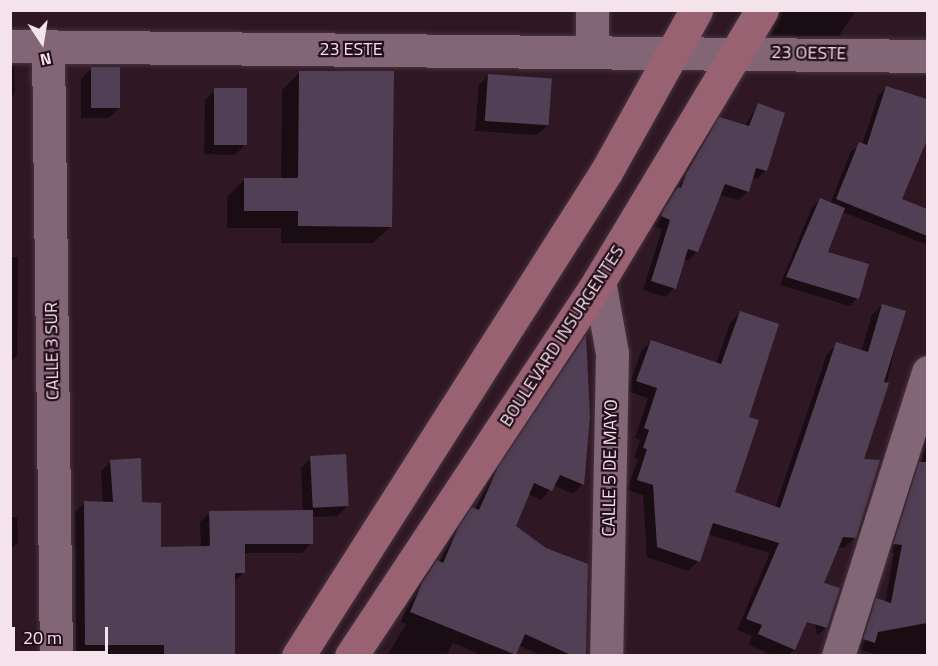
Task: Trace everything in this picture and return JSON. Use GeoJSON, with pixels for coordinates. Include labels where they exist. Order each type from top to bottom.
{"type":"FeatureCollection","features":[{"type":"Feature","properties":{"kind":"main road"},"geometry":{"type":"LineString","coordinates":[[298,656],[681,52],[696,10]]}},
{"type":"Feature","properties":{"kind":"main road","name":"BOULEVARD INSURGENTES"},"geometry":{"type":"LineString","coordinates":[[351,656],[599,281],[762,10]]}},
{"type":"Feature","properties":{"kind":"street"},"geometry":{"type":"LineString","coordinates":[[592,10],[592,51]]}},
{"type":"Feature","properties":{"kind":"street","name":"23 ESTE"},"geometry":{"type":"LineString","coordinates":[[10,46],[681,52]]}},
{"type":"Feature","properties":{"kind":"street","name":"CALLE 3 SUR"},"geometry":{"type":"LineString","coordinates":[[48,47],[56,656]]}},
{"type":"Feature","properties":{"kind":"street","name":"23 OESTE"},"geometry":{"type":"LineString","coordinates":[[681,52],[927,56]]}},
{"type":"Feature","properties":{"kind":"street","name":"CALLE 5 DE MAYO"},"geometry":{"type":"LineString","coordinates":[[599,281],[612,353],[606,656]]}},
{"type":"Feature","properties":{"kind":"street"},"geometry":{"type":"LineString","coordinates":[[838,656],[927,372]]}},
{"type":"Feature","properties":{"kind":"building"},"geometry":{"type":"Polygon","coordinates":[[[91,67],[120,67],[120,108],[91,108],[91,67]]]}},
{"type":"Feature","properties":{"kind":"building"},"geometry":{"type":"Polygon","coordinates":[[[299,71],[394,71],[392,227],[298,226],[298,211],[244,211],[244,178],[298,178],[299,71]]]}},
{"type":"Feature","properties":{"kind":"building"},"geometry":{"type":"Polygon","coordinates":[[[488,74],[552,78],[549,125],[485,121],[488,74]]]}},
{"type":"Feature","properties":{"kind":"building"},"geometry":{"type":"Polygon","coordinates":[[[886,86],[927,99],[927,140],[902,199],[927,209],[927,236],[836,199],[859,142],[867,145],[886,86]]]}},
{"type":"Feature","properties":{"kind":"building"},"geometry":{"type":"Polygon","coordinates":[[[214,88],[247,88],[247,145],[214,145],[214,88]]]}},
{"type":"Feature","properties":{"kind":"building"},"geometry":{"type":"Polygon","coordinates":[[[758,103],[785,113],[767,171],[756,168],[749,192],[725,184],[698,252],[688,249],[676,289],[651,281],[670,220],[661,216],[678,187],[681,188],[686,174],[719,117],[749,126],[758,103]]]}},
{"type":"Feature","properties":{"kind":"building"},"geometry":{"type":"Polygon","coordinates":[[[820,198],[845,208],[828,252],[869,264],[859,299],[786,277],[820,198]]]}},
{"type":"Feature","properties":{"kind":"building"},"geometry":{"type":"Polygon","coordinates":[[[882,304],[906,311],[884,382],[889,383],[864,459],[880,460],[856,538],[843,537],[824,583],[840,588],[827,628],[807,622],[795,650],[758,634],[762,625],[746,619],[779,543],[713,523],[700,562],[657,547],[653,485],[637,480],[647,449],[643,448],[649,430],[644,428],[657,388],[636,381],[651,340],[721,364],[740,311],[779,324],[749,417],[759,420],[735,492],[780,508],[836,342],[868,352],[882,304]]]}},
{"type":"Feature","properties":{"kind":"building"},"geometry":{"type":"Polygon","coordinates":[[[586,335],[590,417],[584,485],[560,475],[552,491],[534,483],[516,526],[546,548],[588,564],[586,656],[573,656],[525,634],[516,655],[410,612],[422,583],[437,560],[443,563],[459,526],[472,507],[479,510],[498,467],[586,335]]]}},
{"type":"Feature","properties":{"kind":"building"},"geometry":{"type":"Polygon","coordinates":[[[346,454],[349,506],[313,508],[310,456],[346,454]]]}},
{"type":"Feature","properties":{"kind":"building"},"geometry":{"type":"Polygon","coordinates":[[[141,458],[142,502],[161,503],[161,547],[210,546],[209,511],[313,510],[313,544],[245,544],[245,573],[235,573],[235,656],[164,656],[164,645],[85,645],[84,501],[113,502],[110,460],[141,458]]]}},
{"type":"Feature","properties":{"kind":"building"},"geometry":{"type":"Polygon","coordinates":[[[919,462],[927,462],[927,623],[878,632],[875,643],[863,639],[876,598],[891,603],[902,545],[893,544],[919,462]]]}}]}
